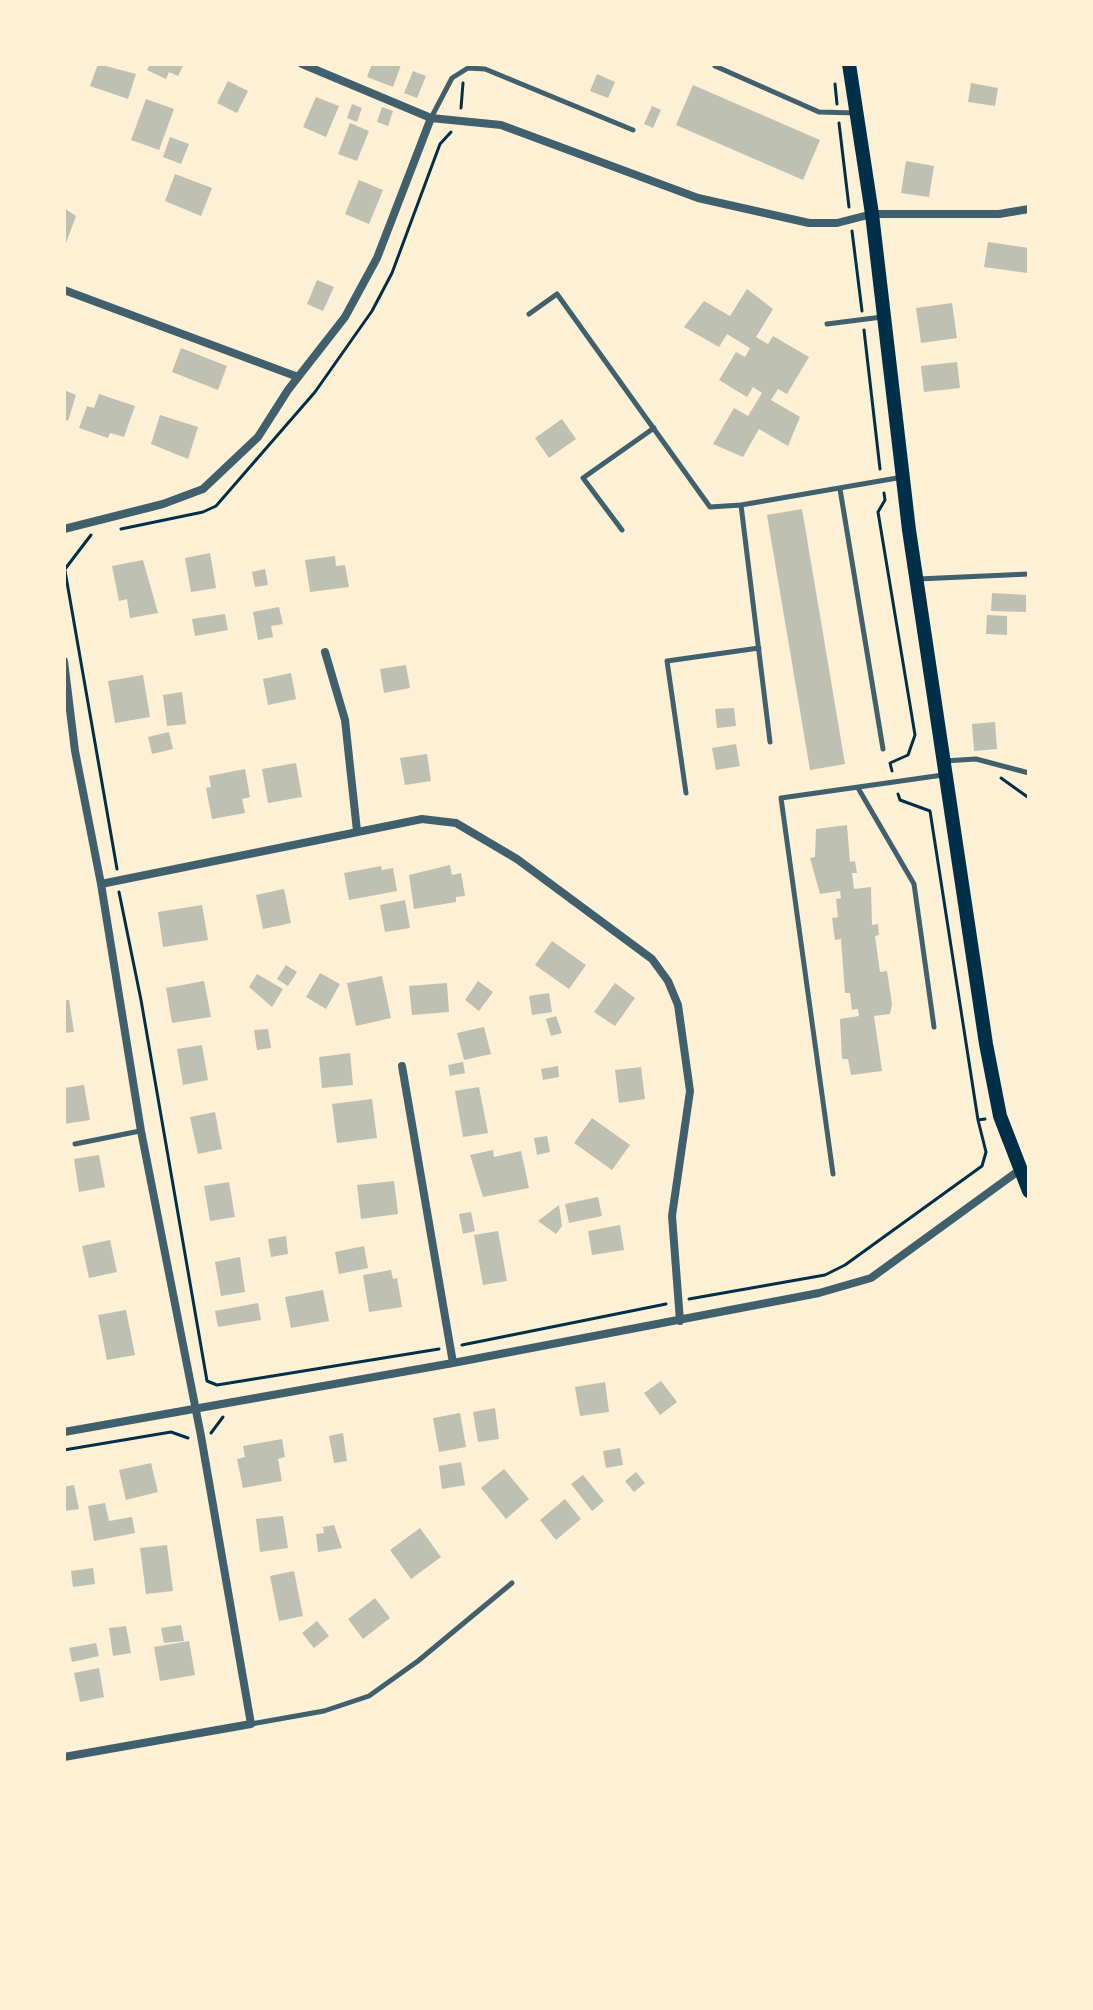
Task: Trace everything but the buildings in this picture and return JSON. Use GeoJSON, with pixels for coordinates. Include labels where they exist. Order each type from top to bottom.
{"type":"FeatureCollection","features":[{"type":"Feature","properties":{"kind":"main road"},"geometry":{"type":"LineString","coordinates":[[849,64],[872,214],[917,579],[994,1089],[1029,1191]]}},
{"type":"Feature","properties":{"kind":"street"},"geometry":{"type":"LineString","coordinates":[[302,64],[431,118],[501,125],[698,198],[809,223],[872,214],[999,214],[1029,209]]}},
{"type":"Feature","properties":{"kind":"street"},"geometry":{"type":"LineString","coordinates":[[64,529],[163,504],[203,489],[258,437],[298,377],[345,317],[377,258],[431,118]]}},
{"type":"Feature","properties":{"kind":"street"},"geometry":{"type":"LineString","coordinates":[[64,290],[298,377]]}},
{"type":"Feature","properties":{"kind":"street"},"geometry":{"type":"LineString","coordinates":[[325,652],[345,720],[357,831]]}},
{"type":"Feature","properties":{"kind":"street"},"geometry":{"type":"LineString","coordinates":[[64,661],[75,751],[101,884],[141,1131],[201,1436],[251,1724],[64,1757]]}},
{"type":"Feature","properties":{"kind":"street"},"geometry":{"type":"LineString","coordinates":[[64,752],[75,751]]}},
{"type":"Feature","properties":{"kind":"street"},"geometry":{"type":"LineString","coordinates":[[101,884],[422,819],[456,823],[530,868],[652,959],[668,981],[678,1005],[690,1091],[672,1216],[680,1321]]}},
{"type":"Feature","properties":{"kind":"street"},"geometry":{"type":"LineString","coordinates":[[402,1066],[453,1363]]}},
{"type":"Feature","properties":{"kind":"street"},"geometry":{"type":"LineString","coordinates":[[64,1432],[453,1363],[819,1293],[871,1278],[1021,1169]]}},
{"type":"Feature","properties":{"kind":"lane"},"geometry":{"type":"LineString","coordinates":[[715,66],[819,112],[858,113]]}},
{"type":"Feature","properties":{"kind":"lane"},"geometry":{"type":"LineString","coordinates":[[431,118],[452,78],[468,68],[485,69],[633,130]]}},
{"type":"Feature","properties":{"kind":"lane"},"geometry":{"type":"LineString","coordinates":[[529,314],[557,294],[710,507],[741,505],[904,477]]}},
{"type":"Feature","properties":{"kind":"lane"},"geometry":{"type":"LineString","coordinates":[[827,324],[884,316]]}},
{"type":"Feature","properties":{"kind":"lane"},"geometry":{"type":"LineString","coordinates":[[622,530],[583,478],[654,428]]}},
{"type":"Feature","properties":{"kind":"lane"},"geometry":{"type":"LineString","coordinates":[[840,489],[883,749]]}},
{"type":"Feature","properties":{"kind":"lane"},"geometry":{"type":"LineString","coordinates":[[741,505],[770,742]]}},
{"type":"Feature","properties":{"kind":"lane"},"geometry":{"type":"LineString","coordinates":[[917,579],[1029,574]]}},
{"type":"Feature","properties":{"kind":"lane"},"geometry":{"type":"LineString","coordinates":[[686,793],[667,661],[759,648]]}},
{"type":"Feature","properties":{"kind":"lane"},"geometry":{"type":"LineString","coordinates":[[833,1174],[781,798],[895,783],[976,759],[1029,773]]}},
{"type":"Feature","properties":{"kind":"lane"},"geometry":{"type":"LineString","coordinates":[[858,788],[914,884],[934,1027]]}},
{"type":"Feature","properties":{"kind":"lane"},"geometry":{"type":"LineString","coordinates":[[75,1144],[141,1131]]}},
{"type":"Feature","properties":{"kind":"lane"},"geometry":{"type":"LineString","coordinates":[[251,1724],[324,1711],[369,1696],[418,1661],[512,1583]]}},
{"type":"Feature","properties":{"kind":"path"},"geometry":{"type":"LineString","coordinates":[[834,76],[885,500],[878,512],[915,735],[908,755],[890,763],[900,800],[930,811],[978,1120]]}},
{"type":"Feature","properties":{"kind":"path"},"geometry":{"type":"LineString","coordinates":[[65,569],[91,535]]}},
{"type":"Feature","properties":{"kind":"path"},"geometry":{"type":"LineString","coordinates":[[64,1450],[171,1432],[184,1439],[210,1434],[221,1423],[217,1385]]}}]}
